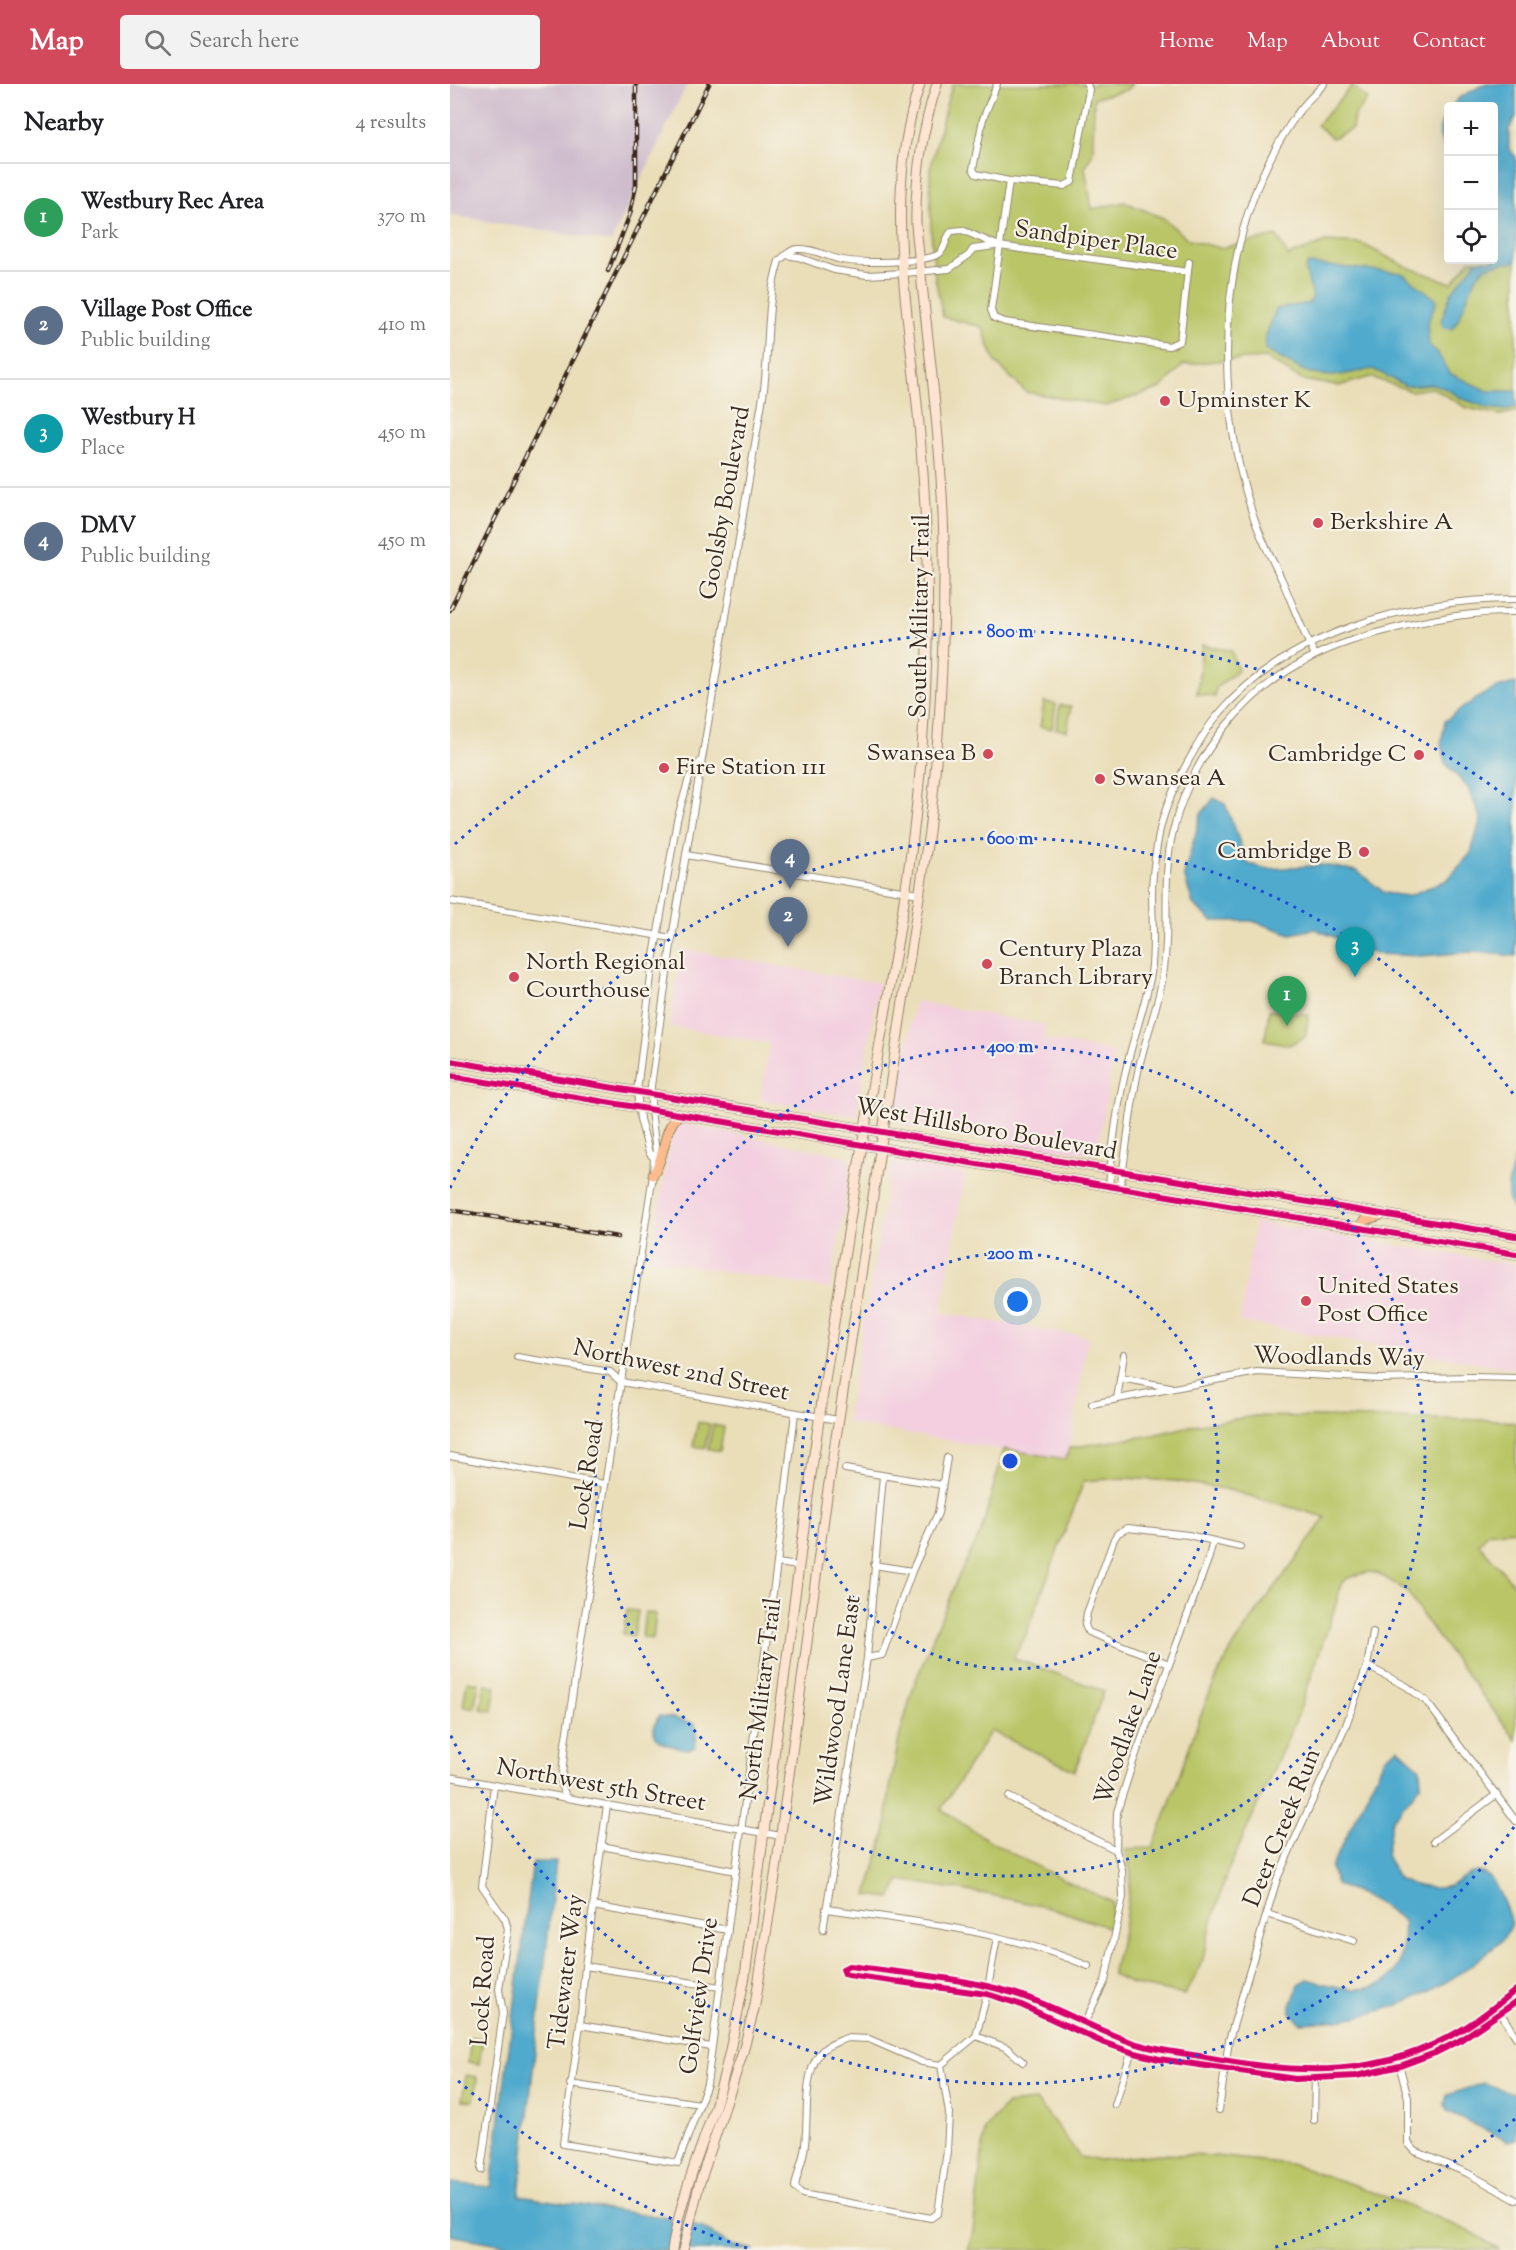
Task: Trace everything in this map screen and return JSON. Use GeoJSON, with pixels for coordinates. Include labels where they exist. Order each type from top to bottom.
{"type":"FeatureCollection","features":[{"type":"Feature","properties":{"kind":"main road","name":"West Hillsboro Boulevard"},"geometry":{"type":"LineString","coordinates":[[450,1061],[1516,1236]]}},
{"type":"Feature","properties":{"kind":"main road"},"geometry":{"type":"LineString","coordinates":[[468,1079],[494,1068]]}},
{"type":"Feature","properties":{"kind":"main road","name":"West Hillsboro Boulevard"},"geometry":{"type":"LineString","coordinates":[[450,1076],[1516,1254]]}},
{"type":"Feature","properties":{"kind":"main road"},"geometry":{"type":"LineString","coordinates":[[653,1175],[660,1164],[666,1132],[678,1114]]}},
{"type":"Feature","properties":{"kind":"main road"},"geometry":{"type":"LineString","coordinates":[[1338,1225],[1349,1219],[1356,1210]]}},
{"type":"Feature","properties":{"kind":"main road"},"geometry":{"type":"LineString","coordinates":[[1358,1228],[1365,1220],[1384,1215]]}},
{"type":"Feature","properties":{"kind":"street","name":"South Military Trail"},"geometry":{"type":"LineString","coordinates":[[862,1146],[885,1022],[904,891],[923,737],[927,671],[927,546],[920,432],[902,261],[900,200],[906,138],[921,84]]}},
{"type":"Feature","properties":{"kind":"street","name":"South Military Trail"},"geometry":{"type":"LineString","coordinates":[[880,1149],[920,894],[938,749],[943,672],[944,546],[935,408],[916,225],[917,180],[922,140],[937,84]]}},
{"type":"Feature","properties":{"kind":"street"},"geometry":{"type":"LineString","coordinates":[[996,84],[983,119],[973,169],[976,174],[1009,181],[1064,186],[1072,182],[1089,90],[1087,84]]}},
{"type":"Feature","properties":{"kind":"street"},"geometry":{"type":"LineString","coordinates":[[1315,656],[1260,536],[1241,472],[1228,394],[1228,334],[1236,266],[1246,217],[1254,194],[1267,164],[1289,126],[1324,84]]}},
{"type":"Feature","properties":{"kind":"street"},"geometry":{"type":"LineString","coordinates":[[1009,181],[991,310],[994,318],[1005,322],[1169,346],[1180,341],[1189,262]]}},
{"type":"Feature","properties":{"kind":"street","name":"Sandpiper Place"},"geometry":{"type":"LineString","coordinates":[[919,259],[937,255],[943,250],[946,237],[952,231],[962,230],[999,246],[1188,272]]}},
{"type":"Feature","properties":{"kind":"street"},"geometry":{"type":"LineString","coordinates":[[785,255],[798,257],[834,270],[867,275],[949,269],[969,255],[973,249],[971,235]]}},
{"type":"Feature","properties":{"kind":"street","name":"Sandpiper Place"},"geometry":{"type":"LineString","coordinates":[[973,249],[999,246]]}},
{"type":"Feature","properties":{"kind":"street"},"geometry":{"type":"LineString","coordinates":[[785,255],[795,248],[810,249],[839,260],[919,259]]}},
{"type":"Feature","properties":{"kind":"street","name":"Goolsby Boulevard"},"geometry":{"type":"LineString","coordinates":[[650,1094],[672,938],[767,366],[769,307],[777,267],[785,255]]}},
{"type":"Feature","properties":{"kind":"street"},"geometry":{"type":"LineString","coordinates":[[1109,1187],[1127,1062],[1151,972],[1155,859],[1161,827],[1176,782],[1215,718],[1257,678],[1309,644],[1363,623],[1414,610],[1476,600],[1516,599]]}},
{"type":"Feature","properties":{"kind":"street"},"geometry":{"type":"LineString","coordinates":[[1120,1188],[1139,1068],[1163,974],[1167,861],[1173,830],[1187,788],[1225,725],[1265,687],[1315,656],[1367,635],[1463,614],[1516,612]]}},
{"type":"Feature","properties":{"kind":"street","name":"Goolsby Boulevard"},"geometry":{"type":"LineString","coordinates":[[638,1108],[637,1091],[658,936],[677,820],[689,778],[702,759]]}},
{"type":"Feature","properties":{"kind":"street"},"geometry":{"type":"LineString","coordinates":[[686,855],[920,894]]}},
{"type":"Feature","properties":{"kind":"street"},"geometry":{"type":"LineString","coordinates":[[450,901],[672,938]]}},
{"type":"Feature","properties":{"kind":"street"},"geometry":{"type":"LineString","coordinates":[[650,1094],[651,1110]]}},
{"type":"Feature","properties":{"kind":"street","name":"Lock Road"},"geometry":{"type":"LineString","coordinates":[[638,1108],[649,1153],[654,1158]]}},
{"type":"Feature","properties":{"kind":"street","name":"Lock Road"},"geometry":{"type":"LineString","coordinates":[[566,1796],[561,1785],[565,1744],[654,1158],[657,1153],[651,1110]]}},
{"type":"Feature","properties":{"kind":"street","name":"North Military Trail"},"geometry":{"type":"LineString","coordinates":[[672,2250],[679,2216],[732,2049],[744,1977],[820,1417],[862,1146]]}},
{"type":"Feature","properties":{"kind":"street","name":"North Military Trail"},"geometry":{"type":"LineString","coordinates":[[683,2250],[755,2005],[781,1836],[838,1420],[880,1149]]}},
{"type":"Feature","properties":{"kind":"street"},"geometry":{"type":"LineString","coordinates":[[1116,1399],[1124,1355]]}},
{"type":"Feature","properties":{"kind":"street","name":"Northwest 2nd Street"},"geometry":{"type":"LineString","coordinates":[[517,1357],[610,1372],[621,1382],[838,1420]]}},
{"type":"Feature","properties":{"kind":"street","name":"Woodlands Way"},"geometry":{"type":"LineString","coordinates":[[1092,1404],[1257,1372],[1379,1379],[1516,1378]]}},
{"type":"Feature","properties":{"kind":"street"},"geometry":{"type":"LineString","coordinates":[[1120,1378],[1174,1388]]}},
{"type":"Feature","properties":{"kind":"street","name":"North Military Trail"},"geometry":{"type":"LineString","coordinates":[[741,1829],[795,1413]]}},
{"type":"Feature","properties":{"kind":"street"},"geometry":{"type":"LineString","coordinates":[[450,1456],[604,1484]]}},
{"type":"Feature","properties":{"kind":"street"},"geometry":{"type":"LineString","coordinates":[[867,1658],[882,1655],[912,1571],[938,1513],[947,1458]]}},
{"type":"Feature","properties":{"kind":"street"},"geometry":{"type":"LineString","coordinates":[[845,1469],[942,1485]]}},
{"type":"Feature","properties":{"kind":"street","name":"Wildwood Lane East"},"geometry":{"type":"LineString","coordinates":[[823,1930],[867,1658],[883,1476]]}},
{"type":"Feature","properties":{"kind":"street"},"geometry":{"type":"LineString","coordinates":[[1169,1664],[1088,1632],[1087,1613],[1114,1539],[1128,1528],[1188,1535],[1240,1547]]}},
{"type":"Feature","properties":{"kind":"street","name":"Woodlake Lane"},"geometry":{"type":"LineString","coordinates":[[1081,2032],[1105,1981],[1123,1897],[1122,1870],[1116,1850],[1117,1812],[1213,1541]]}},
{"type":"Feature","properties":{"kind":"street"},"geometry":{"type":"LineString","coordinates":[[777,1563],[799,1566]]}},
{"type":"Feature","properties":{"kind":"street"},"geometry":{"type":"LineString","coordinates":[[874,1565],[912,1571]]}},
{"type":"Feature","properties":{"kind":"street","name":"Deer Creek Run"},"geometry":{"type":"LineString","coordinates":[[1219,2110],[1229,2040],[1277,1879],[1345,1728],[1367,1666],[1373,1633]]}},
{"type":"Feature","properties":{"kind":"street"},"geometry":{"type":"LineString","coordinates":[[1367,1666],[1406,1686],[1426,1701],[1516,1821]]}},
{"type":"Feature","properties":{"kind":"street","name":"Northwest 5th Street"},"geometry":{"type":"LineString","coordinates":[[450,1777],[781,1836]]}},
{"type":"Feature","properties":{"kind":"street","name":"Lock Road"},"geometry":{"type":"LineString","coordinates":[[481,2170],[503,2013],[499,1989],[508,1929],[505,1920],[482,1886],[494,1785]]}},
{"type":"Feature","properties":{"kind":"street"},"geometry":{"type":"LineString","coordinates":[[1434,1841],[1497,1794]]}},
{"type":"Feature","properties":{"kind":"street"},"geometry":{"type":"LineString","coordinates":[[1009,1797],[1116,1850]]}},
{"type":"Feature","properties":{"kind":"street","name":"Tidewater Way"},"geometry":{"type":"LineString","coordinates":[[607,1805],[585,1966],[580,2025],[562,2144],[678,2163]]}},
{"type":"Feature","properties":{"kind":"street","name":"Golfview Drive"},"geometry":{"type":"LineString","coordinates":[[678,2163],[707,2084],[741,1829]]}},
{"type":"Feature","properties":{"kind":"street"},"geometry":{"type":"LineString","coordinates":[[601,1846],[736,1871]]}},
{"type":"Feature","properties":{"kind":"street"},"geometry":{"type":"LineString","coordinates":[[593,1906],[728,1930]]}},
{"type":"Feature","properties":{"kind":"street"},"geometry":{"type":"LineString","coordinates":[[826,1909],[938,1924],[998,1938],[1088,1966]]}},
{"type":"Feature","properties":{"kind":"street"},"geometry":{"type":"LineString","coordinates":[[1267,1914],[1354,1941]]}},
{"type":"Feature","properties":{"kind":"street"},"geometry":{"type":"LineString","coordinates":[[941,2065],[949,2113],[947,2151],[938,2213],[931,2218],[916,2216],[802,2194],[795,2187],[804,2150],[809,2082],[816,2061],[825,2048],[846,2038],[869,2039],[922,2062],[941,2065],[976,2036],[998,1938]]}},
{"type":"Feature","properties":{"kind":"street"},"geometry":{"type":"LineString","coordinates":[[585,1966],[720,1988]]}},
{"type":"Feature","properties":{"kind":"street"},"geometry":{"type":"LineString","coordinates":[[1516,1990],[1462,2030],[1426,2048],[1398,2058],[1348,2069],[1315,2070],[1271,2068],[1134,2043],[1027,1998],[987,1987],[849,1966],[843,1969],[848,1975],[987,1994],[1019,2004],[1131,2052],[1160,2059],[1278,2077],[1314,2079],[1356,2076],[1400,2066],[1435,2053],[1459,2041],[1516,2002]]}},
{"type":"Feature","properties":{"kind":"street"},"geometry":{"type":"LineString","coordinates":[[1495,2006],[1516,2037]]}},
{"type":"Feature","properties":{"kind":"street"},"geometry":{"type":"LineString","coordinates":[[580,2025],[711,2047]]}},
{"type":"Feature","properties":{"kind":"street"},"geometry":{"type":"LineString","coordinates":[[976,2036],[1007,2048],[1023,2062]]}},
{"type":"Feature","properties":{"kind":"street"},"geometry":{"type":"LineString","coordinates":[[1115,2105],[1134,2043]]}},
{"type":"Feature","properties":{"kind":"street"},"geometry":{"type":"LineString","coordinates":[[1398,2058],[1408,2098],[1408,2143],[1414,2151],[1467,2173],[1516,2200]]}},
{"type":"Feature","properties":{"kind":"street"},"geometry":{"type":"LineString","coordinates":[[1314,2120],[1315,2070]]}},
{"type":"Feature","properties":{"kind":"street"},"geometry":{"type":"LineString","coordinates":[[570,2084],[700,2104]]}},
{"type":"Feature","properties":{"kind":"shaded area"},"geometry":{"type":"Polygon","coordinates":[[[450,84],[687,84],[611,242],[450,215],[450,84]]]}},
{"type":"Feature","properties":{"kind":"shaded area"},"geometry":{"type":"Polygon","coordinates":[[[681,949],[879,983],[856,1116],[760,1100],[769,1043],[669,1026],[681,949]]]}},
{"type":"Feature","properties":{"kind":"shaded area"},"geometry":{"type":"Polygon","coordinates":[[[915,1001],[1045,1025],[1043,1039],[1114,1052],[1097,1154],[1020,1145],[903,1125],[895,1115],[915,1001]]]}},
{"type":"Feature","properties":{"kind":"shaded area"},"geometry":{"type":"Polygon","coordinates":[[[680,1123],[846,1156],[851,1167],[830,1289],[650,1259],[672,1132],[680,1123]]]}},
{"type":"Feature","properties":{"kind":"shaded area"},"geometry":{"type":"Polygon","coordinates":[[[892,1161],[965,1174],[941,1313],[1088,1337],[1067,1461],[846,1423],[892,1161]]]}},
{"type":"Feature","properties":{"kind":"shaded area"},"geometry":{"type":"Polygon","coordinates":[[[1255,1222],[1516,1265],[1516,1369],[1240,1322],[1255,1222]]]}},
{"type":"Feature","properties":{"kind":"green space"},"geometry":{"type":"Polygon","coordinates":[[[953,84],[1132,84],[1126,90],[1094,98],[1093,152],[1085,168],[1092,209],[1125,202],[1163,218],[1189,240],[1220,248],[1277,236],[1288,256],[1326,242],[1362,244],[1407,267],[1452,283],[1467,264],[1498,264],[1498,261],[1516,261],[1516,412],[1500,415],[1467,408],[1433,388],[1411,391],[1370,377],[1339,386],[1302,380],[1266,358],[1183,365],[1161,388],[1106,406],[1026,392],[995,362],[982,327],[943,317],[935,277],[931,231],[930,169],[953,84]]]}},
{"type":"Feature","properties":{"kind":"green space"},"geometry":{"type":"Polygon","coordinates":[[[1352,86],[1368,99],[1354,116],[1352,129],[1332,138],[1317,125],[1352,86]]]}},
{"type":"Feature","properties":{"kind":"green space"},"geometry":{"type":"Polygon","coordinates":[[[1202,645],[1231,651],[1238,670],[1216,688],[1215,697],[1197,694],[1202,645]]]}},
{"type":"Feature","properties":{"kind":"green space"},"geometry":{"type":"Polygon","coordinates":[[[1044,702],[1056,704],[1052,729],[1040,727],[1044,702]]]}},
{"type":"Feature","properties":{"kind":"green space"},"geometry":{"type":"Polygon","coordinates":[[[1060,705],[1071,707],[1067,731],[1056,729],[1060,705]]]}},
{"type":"Feature","properties":{"kind":"green space"},"geometry":{"type":"Polygon","coordinates":[[[1269,1010],[1309,1015],[1305,1037],[1289,1045],[1265,1040],[1269,1010]]]}},
{"type":"Feature","properties":{"kind":"green space"},"geometry":{"type":"Polygon","coordinates":[[[1256,1416],[1496,1420],[1516,1423],[1516,1530],[1487,1533],[1479,1544],[1516,1587],[1516,1740],[1426,1621],[1407,1591],[1379,1574],[1370,1572],[1348,1578],[1341,1584],[1298,1715],[1227,1873],[1203,1959],[1194,1979],[1184,1995],[1132,1984],[1112,1975],[1125,1922],[1131,1874],[1125,1849],[1153,1848],[1200,1717],[1219,1672],[1235,1644],[1325,1517],[1225,1489],[1175,1481],[1124,1478],[1084,1481],[1025,1637],[1013,1658],[1104,1691],[1075,1771],[991,1731],[941,1809],[1002,1848],[1112,1902],[1110,1928],[1055,1909],[986,1894],[900,1880],[891,1898],[867,1895],[886,1829],[889,1795],[899,1738],[914,1685],[957,1579],[981,1532],[1004,1449],[1066,1459],[1069,1448],[1256,1416]]]}},
{"type":"Feature","properties":{"kind":"green space"},"geometry":{"type":"Polygon","coordinates":[[[698,1422],[710,1424],[705,1448],[693,1446],[698,1422]]]}},
{"type":"Feature","properties":{"kind":"green space"},"geometry":{"type":"Polygon","coordinates":[[[713,1425],[724,1427],[720,1451],[708,1449],[713,1425]]]}},
{"type":"Feature","properties":{"kind":"green space"},"geometry":{"type":"Polygon","coordinates":[[[627,1610],[638,1611],[634,1636],[623,1634],[627,1610]]]}},
{"type":"Feature","properties":{"kind":"green space"},"geometry":{"type":"Polygon","coordinates":[[[645,1612],[656,1614],[653,1639],[642,1637],[645,1612]]]}},
{"type":"Feature","properties":{"kind":"green space"},"geometry":{"type":"Polygon","coordinates":[[[467,1681],[479,1683],[474,1708],[463,1706],[467,1681]]]}},
{"type":"Feature","properties":{"kind":"green space"},"geometry":{"type":"Polygon","coordinates":[[[485,1684],[496,1686],[492,1711],[480,1709],[485,1684]]]}},
{"type":"Feature","properties":{"kind":"green space"},"geometry":{"type":"Polygon","coordinates":[[[471,2037],[483,2039],[479,2064],[468,2062],[471,2037]]]}},
{"type":"Feature","properties":{"kind":"green space"},"geometry":{"type":"Polygon","coordinates":[[[466,2075],[477,2077],[474,2101],[462,2100],[466,2075]]]}},
{"type":"Feature","properties":{"kind":"green space"},"geometry":{"type":"Polygon","coordinates":[[[1036,2101],[1080,2157],[1100,2160],[1160,2154],[1215,2156],[1290,2164],[1351,2184],[1429,2214],[1473,2233],[1499,2250],[968,2250],[973,2231],[985,2129],[1007,2104],[1036,2101]]]}},
{"type":"Feature","properties":{"kind":"water"},"geometry":{"type":"Polygon","coordinates":[[[1484,84],[1516,84],[1516,117],[1509,129],[1509,149],[1516,157],[1516,262],[1493,265],[1481,272],[1452,329],[1444,328],[1441,321],[1451,293],[1474,264],[1498,264],[1498,102],[1456,102],[1484,84]]]}},
{"type":"Feature","properties":{"kind":"water"},"geometry":{"type":"Polygon","coordinates":[[[1444,119],[1444,146],[1440,137],[1444,119]]]}},
{"type":"Feature","properties":{"kind":"water"},"geometry":{"type":"Polygon","coordinates":[[[1308,264],[1402,273],[1437,300],[1427,324],[1429,345],[1437,352],[1449,373],[1488,391],[1516,391],[1516,407],[1504,410],[1489,408],[1463,399],[1433,384],[1406,386],[1373,369],[1334,376],[1319,375],[1304,371],[1265,350],[1266,336],[1276,309],[1309,303],[1313,297],[1305,269],[1308,264]]]}},
{"type":"Feature","properties":{"kind":"water"},"geometry":{"type":"Polygon","coordinates":[[[1516,683],[1516,956],[1472,952],[1421,956],[1375,954],[1315,929],[1291,934],[1252,921],[1212,921],[1193,904],[1184,875],[1201,814],[1214,798],[1225,804],[1248,864],[1269,869],[1323,865],[1357,871],[1385,893],[1408,896],[1447,880],[1471,853],[1481,818],[1468,788],[1445,763],[1441,744],[1445,721],[1487,693],[1516,683]]]}},
{"type":"Feature","properties":{"kind":"water"},"geometry":{"type":"Polygon","coordinates":[[[1516,1154],[1516,1212],[1509,1200],[1508,1184],[1516,1154]]]}},
{"type":"Feature","properties":{"kind":"water"},"geometry":{"type":"Polygon","coordinates":[[[659,1716],[695,1724],[697,1733],[695,1747],[683,1749],[659,1741],[654,1734],[654,1729],[659,1716]]]}},
{"type":"Feature","properties":{"kind":"water"},"geometry":{"type":"Polygon","coordinates":[[[1398,1748],[1420,1768],[1421,1785],[1392,1820],[1386,1855],[1399,1880],[1439,1888],[1451,1885],[1473,1873],[1485,1874],[1497,1889],[1512,1923],[1506,1935],[1494,1947],[1459,1974],[1417,1997],[1373,2013],[1301,2023],[1291,2014],[1291,2006],[1299,1984],[1308,1979],[1345,1988],[1371,1988],[1392,1975],[1401,1958],[1404,1922],[1372,1900],[1336,1885],[1331,1868],[1385,1758],[1398,1748]]]}},
{"type":"Feature","properties":{"kind":"water"},"geometry":{"type":"Polygon","coordinates":[[[533,1862],[556,1862],[519,2196],[662,2217],[703,2228],[731,2245],[755,2250],[532,2250],[450,2235],[450,2183],[491,2187],[533,1862]]]}},
{"type":"Feature","properties":{"kind":"water"},"geometry":{"type":"Polygon","coordinates":[[[1483,2083],[1516,2094],[1516,2139],[1508,2141],[1447,2111],[1445,2104],[1447,2095],[1483,2083]]]}},
{"type":"Feature","properties":{"kind":"railway"},"geometry":{"type":"LineString","coordinates":[[608,271],[630,214],[636,185],[636,84]]}},
{"type":"Feature","properties":{"kind":"railway"},"geometry":{"type":"LineString","coordinates":[[450,610],[709,84]]}},
{"type":"Feature","properties":{"kind":"railway"},"geometry":{"type":"LineString","coordinates":[[450,1210],[618,1237]]}},
{"type":"Feature","properties":{"kind":"cycle path"},"geometry":{"type":"LineString","coordinates":[[450,1061],[1516,1236]]}},
{"type":"Feature","properties":{"kind":"cycle path"},"geometry":{"type":"LineString","coordinates":[[450,1076],[1516,1254]]}},
{"type":"Feature","properties":{"kind":"cycle path"},"geometry":{"type":"LineString","coordinates":[[1516,1990],[1468,2026],[1431,2046],[1370,2064],[1308,2069],[1244,2064],[1160,2050],[1116,2036],[1026,1997],[990,1987],[930,1976],[849,1966],[843,1969],[848,1975],[987,1994],[1019,2004],[1102,2042],[1159,2059],[1295,2079],[1356,2076],[1400,2066],[1459,2041],[1516,2002]]}},
{"type":"Feature","properties":{"kind":"place","name":"Upminster K"},"geometry":{"type":"Point","coordinates":[1165,401]}},
{"type":"Feature","properties":{"kind":"place","name":"Berkshire A"},"geometry":{"type":"Point","coordinates":[1318,523]}},
{"type":"Feature","properties":{"kind":"place","name":"Swansea B"},"geometry":{"type":"Point","coordinates":[988,754]}},
{"type":"Feature","properties":{"kind":"place","name":"Cambridge C"},"geometry":{"type":"Point","coordinates":[1419,755]}},
{"type":"Feature","properties":{"kind":"place","name":"Fire Station 111"},"geometry":{"type":"Point","coordinates":[664,768]}},
{"type":"Feature","properties":{"kind":"place","name":"Swansea A"},"geometry":{"type":"Point","coordinates":[1100,779]}},
{"type":"Feature","properties":{"kind":"place","name":"Cambridge B"},"geometry":{"type":"Point","coordinates":[1364,852]}},
{"type":"Feature","properties":{"kind":"place","name":"DMV"},"geometry":{"type":"Point","coordinates":[790,889]}},
{"type":"Feature","properties":{"kind":"place","name":"Village Post Office"},"geometry":{"type":"Point","coordinates":[788,947]}},
{"type":"Feature","properties":{"kind":"place","name":"Century Plaza Branch Library"},"geometry":{"type":"Point","coordinates":[987,964]}},
{"type":"Feature","properties":{"kind":"place","name":"North Regional Courthouse"},"geometry":{"type":"Point","coordinates":[514,977]}},
{"type":"Feature","properties":{"kind":"place","name":"Westbury H"},"geometry":{"type":"Point","coordinates":[1355,977]}},
{"type":"Feature","properties":{"kind":"place","name":"Westbury Rec Area"},"geometry":{"type":"Point","coordinates":[1287,1026]}},
{"type":"Feature","properties":{"kind":"place","name":"United States Post Office"},"geometry":{"type":"Point","coordinates":[1306,1301]}}]}
